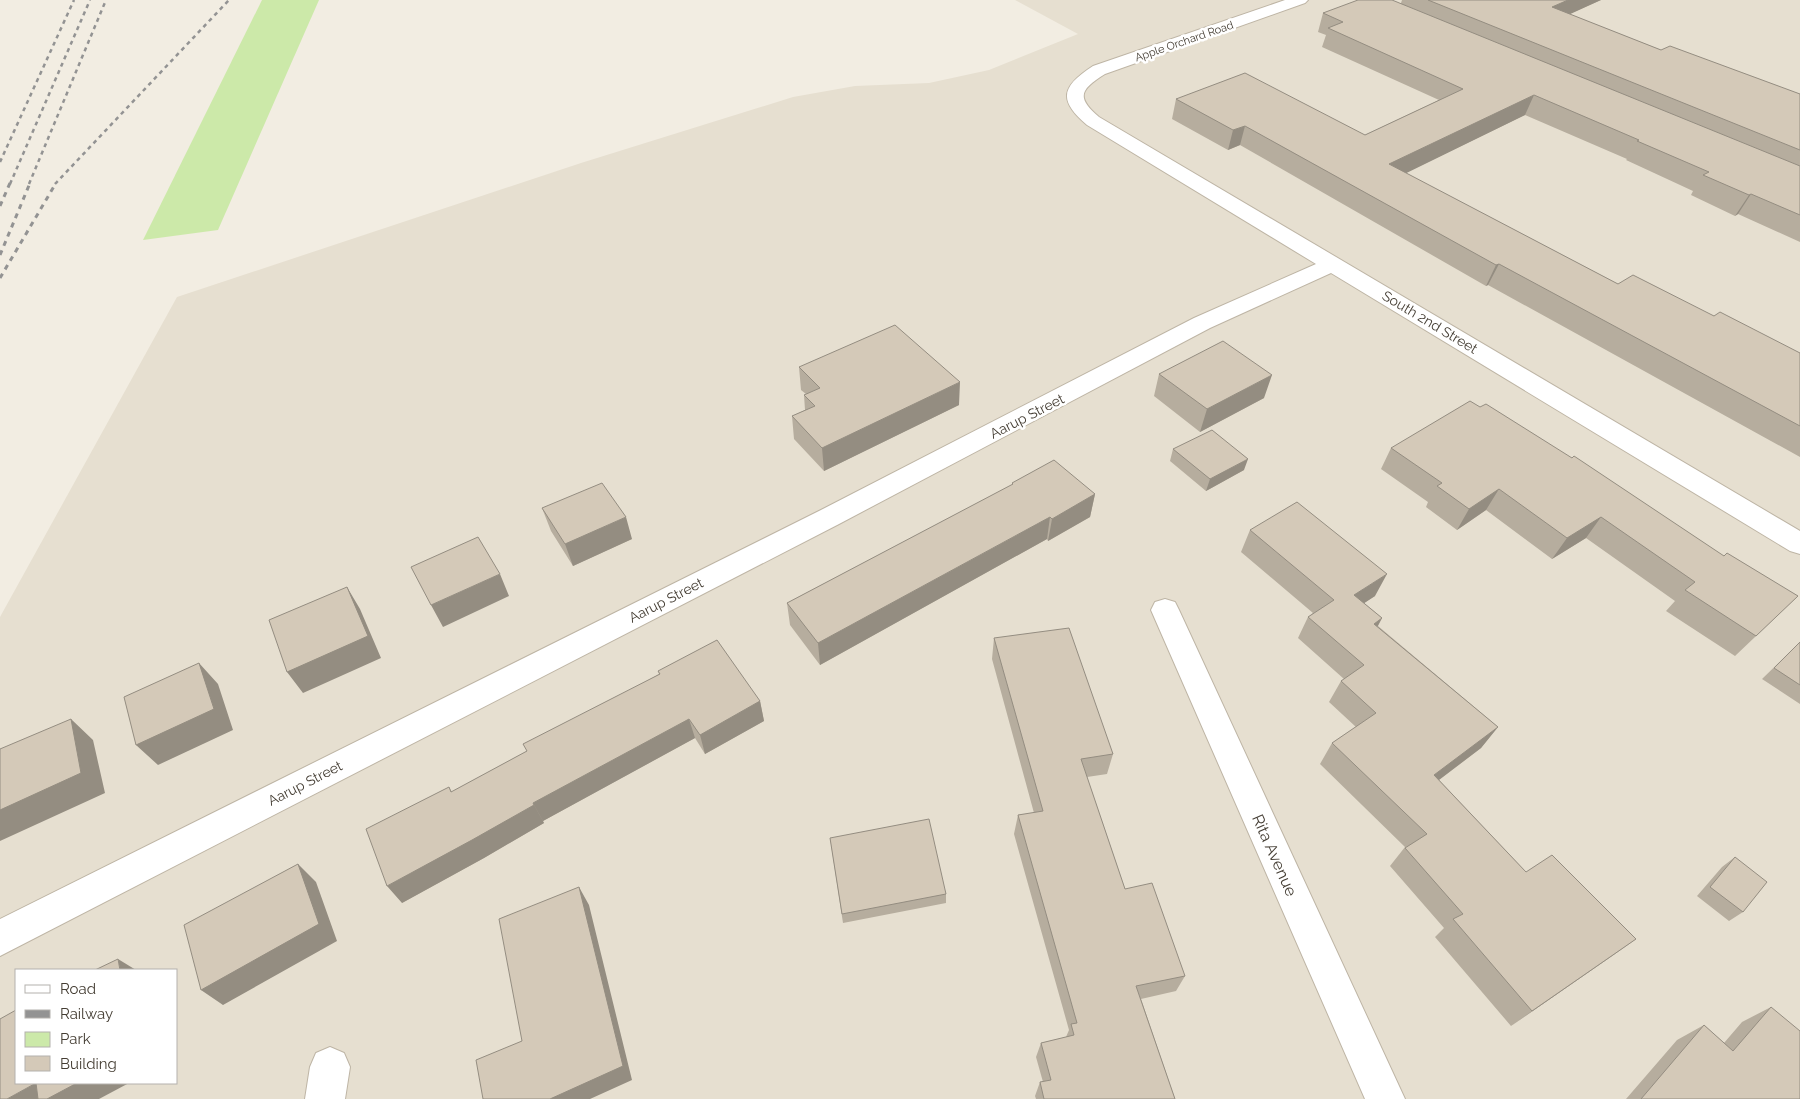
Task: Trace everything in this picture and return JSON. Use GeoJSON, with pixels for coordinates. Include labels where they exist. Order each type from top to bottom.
{"type":"FeatureCollection","features":[{"type":"Feature","properties":{"kind":"street","name":"Apple Orchard Road"},"geometry":{"type":"LineString","coordinates":[[1074,90],[1082,80],[1099,70],[1300,0]]}},
{"type":"Feature","properties":{"kind":"street","name":"South 2nd Street"},"geometry":{"type":"LineString","coordinates":[[1074,90],[1073,99],[1080,111],[1093,121],[1800,544]]}},
{"type":"Feature","properties":{"kind":"street","name":"Aarup Street"},"geometry":{"type":"LineString","coordinates":[[0,938],[839,513],[1202,323],[1332,264]]}},
{"type":"Feature","properties":{"kind":"street","name":"Rita Avenue"},"geometry":{"type":"LineString","coordinates":[[1165,610],[1385,1099]]}},
{"type":"Feature","properties":{"kind":"shaded area"},"geometry":{"type":"Polygon","coordinates":[[[1015,0],[1800,0],[1800,1099],[0,1099],[0,617],[177,297],[581,163],[793,97],[855,86],[929,83],[989,70],[1078,34],[1015,0]]]}},
{"type":"Feature","properties":{"kind":"green space"},"geometry":{"type":"Polygon","coordinates":[[[262,0],[319,0],[218,230],[143,240],[262,0]]]}},
{"type":"Feature","properties":{"kind":"building"},"geometry":{"type":"Polygon","coordinates":[[[1358,0],[1392,0],[1800,166],[1800,215],[1703,175],[1709,172],[1534,95],[1389,164],[1618,284],[1633,275],[1714,316],[1720,312],[1800,353],[1800,426],[1499,264],[1496,265],[1245,126],[1233,130],[1176,99],[1245,73],[1365,135],[1463,89],[1328,28],[1343,22],[1323,13],[1358,0]]]}},
{"type":"Feature","properties":{"kind":"building"},"geometry":{"type":"Polygon","coordinates":[[[1428,0],[1568,0],[1552,7],[1661,50],[1670,46],[1800,94],[1800,150],[1428,0]]]}},
{"type":"Feature","properties":{"kind":"building"},"geometry":{"type":"Polygon","coordinates":[[[895,325],[960,382],[822,448],[792,416],[815,406],[804,395],[820,388],[799,367],[895,325]]]}},
{"type":"Feature","properties":{"kind":"building"},"geometry":{"type":"Polygon","coordinates":[[[1223,341],[1272,375],[1207,409],[1159,374],[1223,341]]]}},
{"type":"Feature","properties":{"kind":"building"},"geometry":{"type":"Polygon","coordinates":[[[1470,401],[1480,407],[1486,404],[1572,458],[1574,456],[1724,556],[1727,553],[1798,596],[1756,636],[1685,590],[1695,582],[1601,517],[1567,538],[1499,489],[1469,509],[1437,486],[1442,483],[1391,448],[1470,401]]]}},
{"type":"Feature","properties":{"kind":"building"},"geometry":{"type":"Polygon","coordinates":[[[1212,430],[1248,459],[1210,479],[1173,449],[1212,430]]]}},
{"type":"Feature","properties":{"kind":"building"},"geometry":{"type":"Polygon","coordinates":[[[1054,460],[1095,494],[1052,519],[1050,517],[818,643],[787,603],[1013,484],[1054,460]]]}},
{"type":"Feature","properties":{"kind":"building"},"geometry":{"type":"Polygon","coordinates":[[[602,483],[626,517],[565,544],[542,508],[602,483]]]}},
{"type":"Feature","properties":{"kind":"building"},"geometry":{"type":"Polygon","coordinates":[[[1297,502],[1387,574],[1354,595],[1382,618],[1374,624],[1498,727],[1434,775],[1526,872],[1552,855],[1636,939],[1532,1011],[1453,919],[1463,914],[1405,848],[1427,834],[1332,743],[1376,713],[1341,681],[1364,665],[1308,617],[1334,600],[1250,530],[1297,502]]]}},
{"type":"Feature","properties":{"kind":"building"},"geometry":{"type":"Polygon","coordinates":[[[478,537],[500,574],[431,605],[411,567],[478,537]]]}},
{"type":"Feature","properties":{"kind":"building"},"geometry":{"type":"Polygon","coordinates":[[[347,587],[368,636],[287,672],[269,620],[347,587]]]}},
{"type":"Feature","properties":{"kind":"building"},"geometry":{"type":"Polygon","coordinates":[[[1069,628],[1113,754],[1081,759],[1125,889],[1152,883],[1185,976],[1136,986],[1175,1099],[1044,1099],[1040,1082],[1051,1080],[1041,1043],[1074,1035],[1071,1024],[1077,1023],[1018,815],[1043,811],[994,638],[1069,628]]]}},
{"type":"Feature","properties":{"kind":"building"},"geometry":{"type":"Polygon","coordinates":[[[717,640],[760,701],[700,735],[689,719],[533,803],[534,805],[387,886],[366,829],[449,787],[451,792],[527,751],[523,744],[660,674],[658,671],[717,640]]]}},
{"type":"Feature","properties":{"kind":"building"},"geometry":{"type":"Polygon","coordinates":[[[1800,642],[1800,685],[1774,668],[1800,642]]]}},
{"type":"Feature","properties":{"kind":"building"},"geometry":{"type":"Polygon","coordinates":[[[199,663],[214,709],[136,745],[124,697],[199,663]]]}},
{"type":"Feature","properties":{"kind":"building"},"geometry":{"type":"Polygon","coordinates":[[[71,719],[81,773],[0,810],[0,749],[71,719]]]}},
{"type":"Feature","properties":{"kind":"building"},"geometry":{"type":"Polygon","coordinates":[[[929,819],[946,894],[842,914],[830,838],[929,819]]]}},
{"type":"Feature","properties":{"kind":"building"},"geometry":{"type":"Polygon","coordinates":[[[1735,857],[1767,882],[1743,912],[1710,887],[1735,857]]]}},
{"type":"Feature","properties":{"kind":"building"},"geometry":{"type":"Polygon","coordinates":[[[298,864],[319,924],[201,990],[184,925],[298,864]]]}},
{"type":"Feature","properties":{"kind":"building"},"geometry":{"type":"Polygon","coordinates":[[[579,887],[623,1066],[550,1099],[483,1099],[476,1060],[522,1041],[499,919],[579,887]]]}},
{"type":"Feature","properties":{"kind":"building"},"geometry":{"type":"Polygon","coordinates":[[[118,959],[120,969],[97,969],[118,959]]]}},
{"type":"Feature","properties":{"kind":"building"},"geometry":{"type":"Polygon","coordinates":[[[1771,1007],[1800,1031],[1800,1099],[1641,1099],[1704,1025],[1733,1051],[1771,1007]]]}},
{"type":"Feature","properties":{"kind":"building"},"geometry":{"type":"Polygon","coordinates":[[[15,1011],[15,1084],[34,1084],[7,1099],[0,1099],[0,1019],[15,1011]]]}},
{"type":"Feature","properties":{"kind":"building"},"geometry":{"type":"Polygon","coordinates":[[[36,1084],[75,1084],[47,1099],[38,1099],[36,1084]]]}},
{"type":"Feature","properties":{"kind":"railway"},"geometry":{"type":"LineString","coordinates":[[0,162],[74,0]]}},
{"type":"Feature","properties":{"kind":"railway"},"geometry":{"type":"LineString","coordinates":[[10,184],[90,0]]}},
{"type":"Feature","properties":{"kind":"railway"},"geometry":{"type":"LineString","coordinates":[[29,184],[106,0]]}},
{"type":"Feature","properties":{"kind":"railway"},"geometry":{"type":"LineString","coordinates":[[55,184],[229,0]]}},
{"type":"Feature","properties":{"kind":"railway"},"geometry":{"type":"LineString","coordinates":[[0,206],[10,183]]}},
{"type":"Feature","properties":{"kind":"railway"},"geometry":{"type":"LineString","coordinates":[[0,255],[30,183]]}},
{"type":"Feature","properties":{"kind":"railway"},"geometry":{"type":"LineString","coordinates":[[0,278],[56,183]]}}]}
